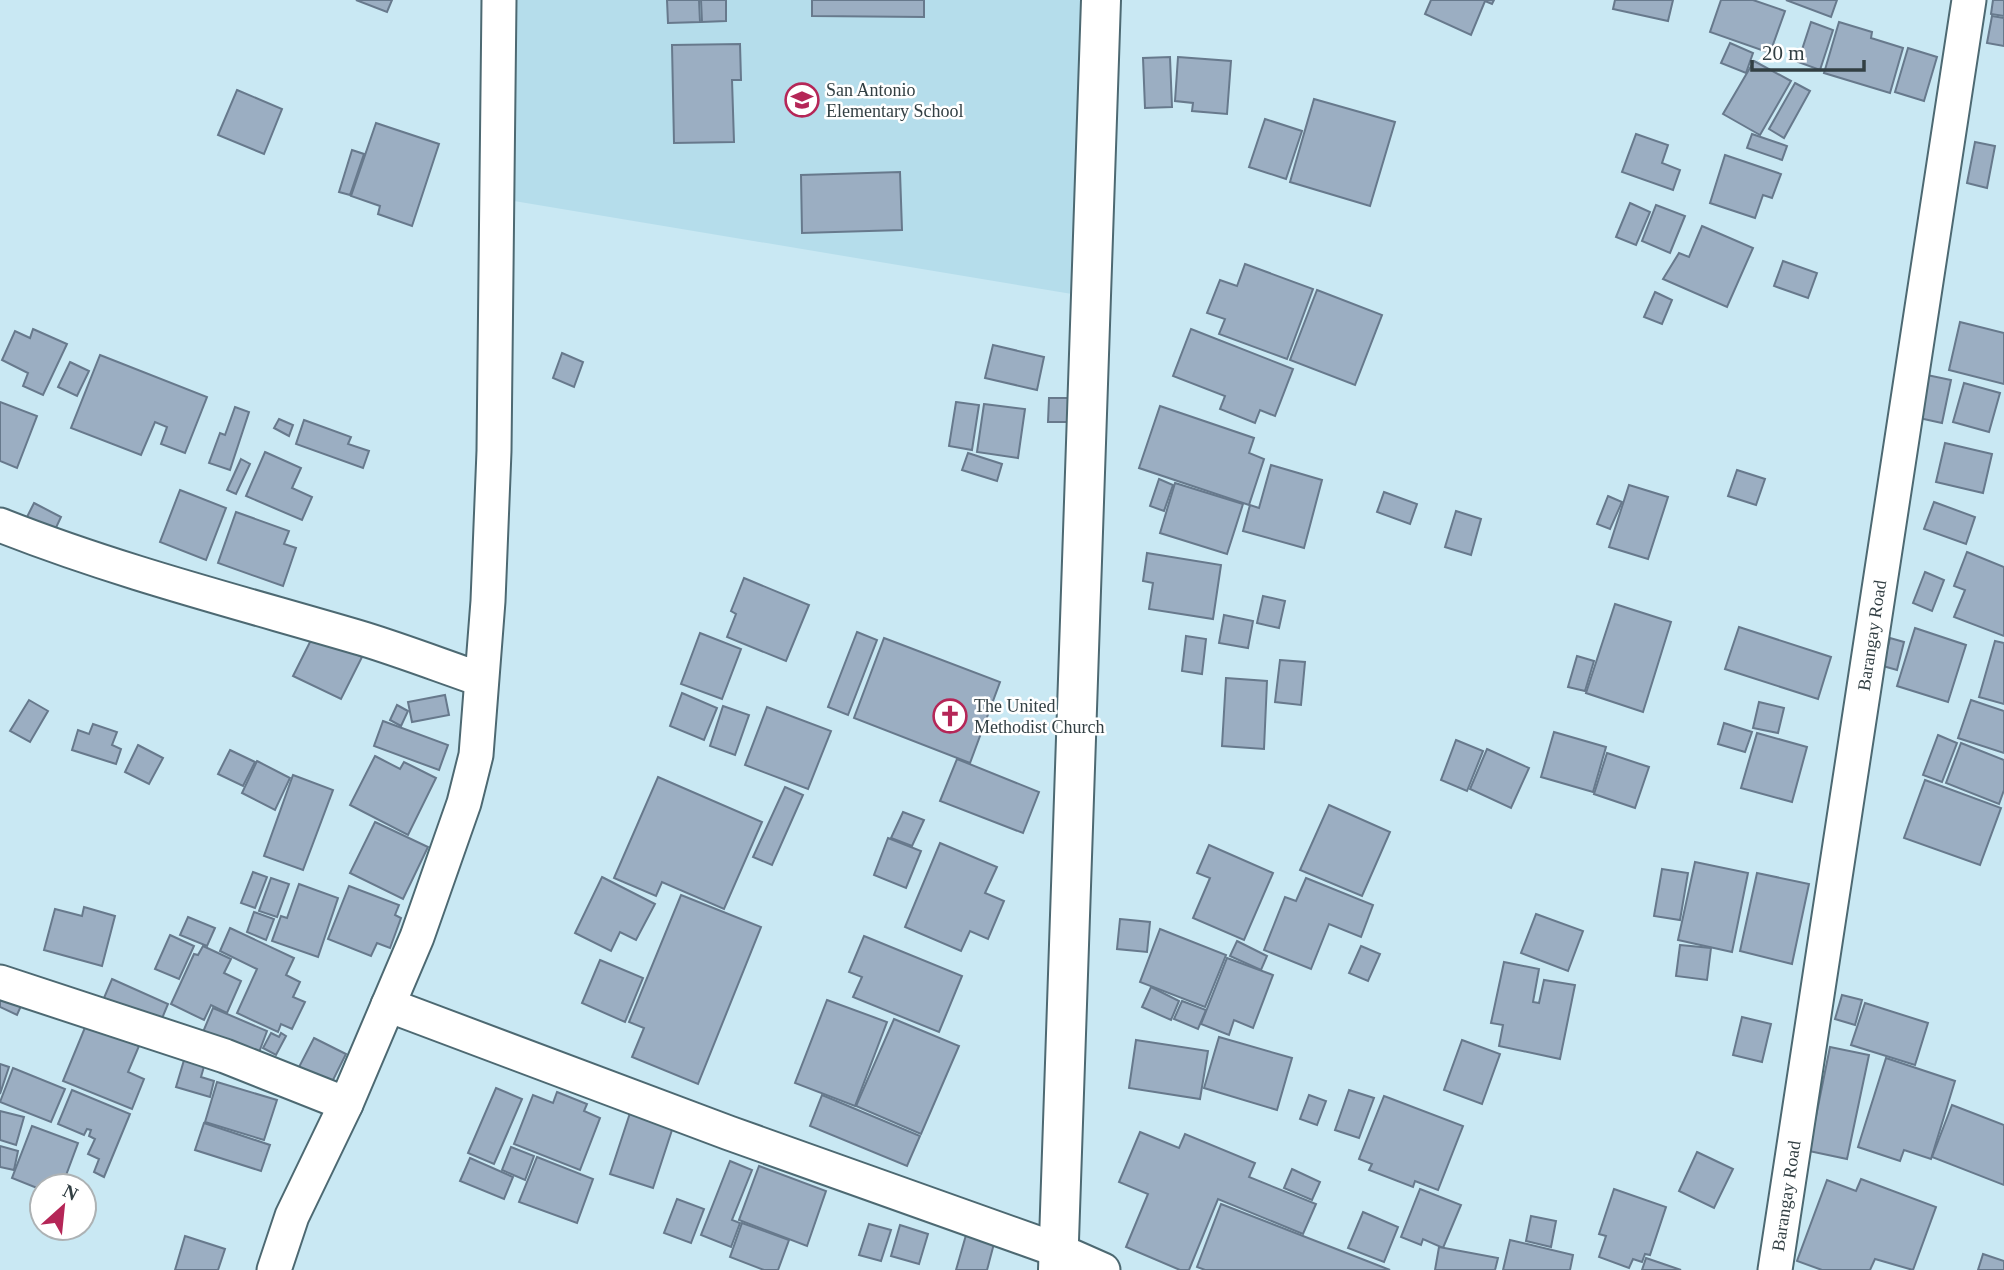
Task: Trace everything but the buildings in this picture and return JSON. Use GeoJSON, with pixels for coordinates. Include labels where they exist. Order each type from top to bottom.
{"type":"FeatureCollection","features":[{"type":"Feature","properties":{"kind":"street"},"geometry":{"type":"LineString","coordinates":[[274,1270],[292,1216],[346,1104],[417,937],[464,803],[476,755],[488,601],[494,451],[500,142],[499,0]]}},
{"type":"Feature","properties":{"kind":"street"},"geometry":{"type":"LineString","coordinates":[[1059,1261],[1101,0]]}},
{"type":"Feature","properties":{"kind":"street","name":"Barangay Road"},"geometry":{"type":"LineString","coordinates":[[1775,1270],[1969,0]]}},
{"type":"Feature","properties":{"kind":"street"},"geometry":{"type":"LineString","coordinates":[[0,525],[64,550],[210,597],[366,640],[480,679]]}},
{"type":"Feature","properties":{"kind":"street"},"geometry":{"type":"LineString","coordinates":[[0,982],[225,1056],[346,1104]]}},
{"type":"Feature","properties":{"kind":"street"},"geometry":{"type":"LineString","coordinates":[[388,1005],[1059,1261],[1103,1270]]}},
{"type":"Feature","properties":{"kind":"shaded area","name":"San Antonio Elementary School"},"geometry":{"type":"Polygon","coordinates":[[[515,0],[1093,0],[1084,296],[514,201],[515,0]]]}},
{"type":"Feature","properties":{"kind":"place","name":"San Antonio Elementary School"},"geometry":{"type":"Point","coordinates":[802,100]}},
{"type":"Feature","properties":{"kind":"place","name":"The United Methodist Church"},"geometry":{"type":"Point","coordinates":[950,716]}}]}
